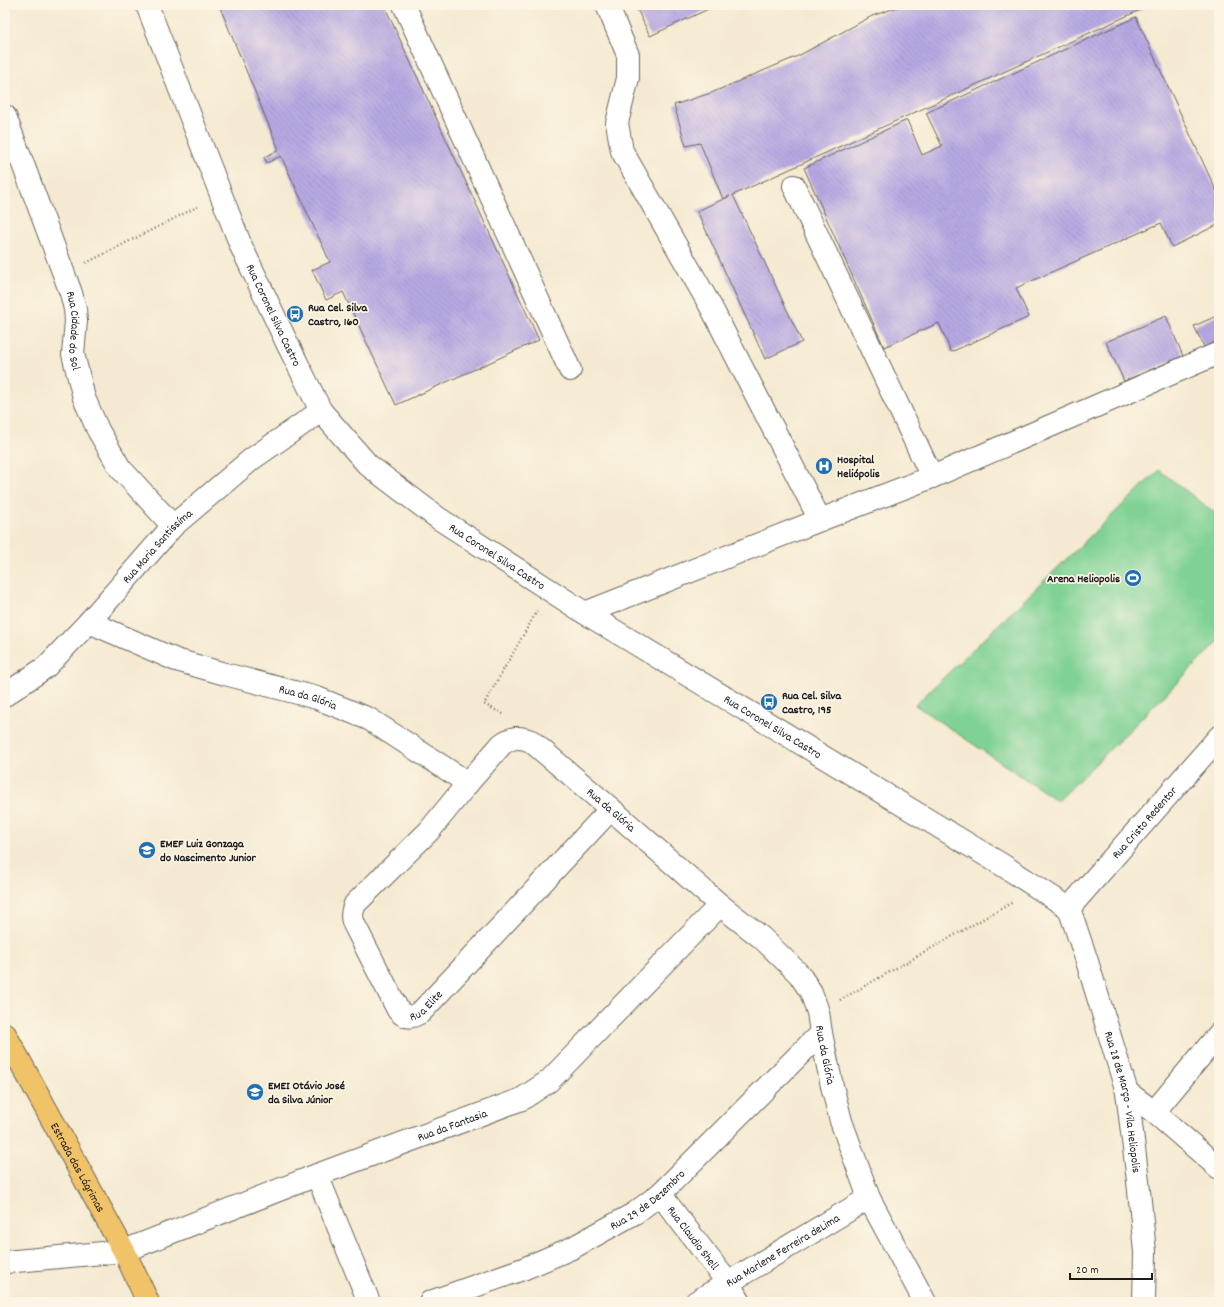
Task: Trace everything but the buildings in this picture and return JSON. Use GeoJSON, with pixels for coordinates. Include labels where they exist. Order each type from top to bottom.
{"type":"FeatureCollection","features":[{"type":"Feature","properties":{"kind":"main road","name":"Estrada das Lágrimas"},"geometry":{"type":"LineString","coordinates":[[5,1034],[124,1251],[148,1302]]}},
{"type":"Feature","properties":{"kind":"street","name":"Rua Coronel Silva Castro"},"geometry":{"type":"LineString","coordinates":[[147,5],[241,246],[321,411],[368,465],[438,518],[585,613],[1004,866],[1069,908]]}},
{"type":"Feature","properties":{"kind":"street"},"geometry":{"type":"LineString","coordinates":[[404,5],[570,370]]}},
{"type":"Feature","properties":{"kind":"street"},"geometry":{"type":"LineString","coordinates":[[607,5],[628,55],[628,78],[617,123],[622,151],[711,307],[820,520]]}},
{"type":"Feature","properties":{"kind":"street","name":"Rua Cidade do Sol"},"geometry":{"type":"LineString","coordinates":[[5,116],[71,293],[76,321],[73,354],[84,398],[98,430],[120,468],[173,526]]}},
{"type":"Feature","properties":{"kind":"street"},"geometry":{"type":"LineString","coordinates":[[794,186],[932,477]]}},
{"type":"Feature","properties":{"kind":"street"},"geometry":{"type":"LineString","coordinates":[[585,613],[932,477],[1219,353]]}},
{"type":"Feature","properties":{"kind":"street","name":"Rua Maria Santissíma"},"geometry":{"type":"LineString","coordinates":[[5,695],[46,667],[173,526],[252,459],[321,411]]}},
{"type":"Feature","properties":{"kind":"street","name":"Rua da Glória"},"geometry":{"type":"LineString","coordinates":[[88,622],[176,660],[317,698],[369,719],[468,783]]}},
{"type":"Feature","properties":{"kind":"street","name":"Rua da Glória"},"geometry":{"type":"LineString","coordinates":[[508,740],[516,737],[531,741],[611,809],[720,906],[762,938],[799,974],[811,992],[820,1023],[832,1086],[841,1121],[869,1198],[925,1302]]}},
{"type":"Feature","properties":{"kind":"street"},"geometry":{"type":"LineString","coordinates":[[1069,908],[1219,737]]}},
{"type":"Feature","properties":{"kind":"street"},"geometry":{"type":"LineString","coordinates":[[468,783],[502,744],[508,740]]}},
{"type":"Feature","properties":{"kind":"street","name":"Rua Elite"},"geometry":{"type":"LineString","coordinates":[[468,783],[429,831],[355,904],[351,913],[352,920],[398,1010],[403,1015],[409,1017],[415,1016],[421,1012],[611,809]]}},
{"type":"Feature","properties":{"kind":"street","name":"Rua da Fantasia"},"geometry":{"type":"LineString","coordinates":[[5,1262],[124,1251],[317,1175],[522,1099],[549,1081],[720,906]]}},
{"type":"Feature","properties":{"kind":"street","name":"Rua 28 de Março - Vila Heliopolis"},"geometry":{"type":"LineString","coordinates":[[1069,908],[1127,1092],[1138,1181],[1144,1252],[1144,1302]]}},
{"type":"Feature","properties":{"kind":"street","name":"Rua 29 de Dezembro"},"geometry":{"type":"LineString","coordinates":[[430,1302],[523,1269],[572,1248],[635,1213],[660,1194],[820,1023]]}},
{"type":"Feature","properties":{"kind":"street"},"geometry":{"type":"LineString","coordinates":[[1154,1112],[1219,1034]]}},
{"type":"Feature","properties":{"kind":"street"},"geometry":{"type":"LineString","coordinates":[[1127,1092],[1154,1112],[1219,1168]]}},
{"type":"Feature","properties":{"kind":"street"},"geometry":{"type":"LineString","coordinates":[[317,1175],[369,1302]]}},
{"type":"Feature","properties":{"kind":"street","name":"Rua Claudio Shell"},"geometry":{"type":"LineString","coordinates":[[660,1194],[728,1283],[740,1302]]}},
{"type":"Feature","properties":{"kind":"street","name":"Rua Marlene Ferreira deLima"},"geometry":{"type":"LineString","coordinates":[[696,1302],[869,1198]]}},
{"type":"Feature","properties":{"kind":"path"},"geometry":{"type":"LineString","coordinates":[[64,274],[221,194]]}},
{"type":"Feature","properties":{"kind":"path"},"geometry":{"type":"LineString","coordinates":[[508,740],[507,716],[484,704],[549,589]]}},
{"type":"Feature","properties":{"kind":"path"},"geometry":{"type":"LineString","coordinates":[[820,1023],[1037,888]]}},
{"type":"Feature","properties":{"kind":"green space","name":"Arena Heliopolis"},"geometry":{"type":"Polygon","coordinates":[[[1159,470],[1219,516],[1219,641],[1058,801],[915,705],[1159,470]]]}},
{"type":"Feature","properties":{"kind":"place","name":"Rua Cel. Silva Castro, 160"},"geometry":{"type":"Point","coordinates":[295,314]}},
{"type":"Feature","properties":{"kind":"place","name":"Hospital Heliópolis"},"geometry":{"type":"Point","coordinates":[824,466]}},
{"type":"Feature","properties":{"kind":"place","name":"Arena Heliopolis"},"geometry":{"type":"Point","coordinates":[1133,578]}},
{"type":"Feature","properties":{"kind":"place","name":"Rua Cel. Silva Castro, 195"},"geometry":{"type":"Point","coordinates":[769,702]}},
{"type":"Feature","properties":{"kind":"place","name":"EMEF Luiz Gonzaga do Nascimento Junior"},"geometry":{"type":"Point","coordinates":[147,850]}},
{"type":"Feature","properties":{"kind":"place","name":"EMEI Otávio José da Silva Júnior"},"geometry":{"type":"Point","coordinates":[255,1092]}}]}
